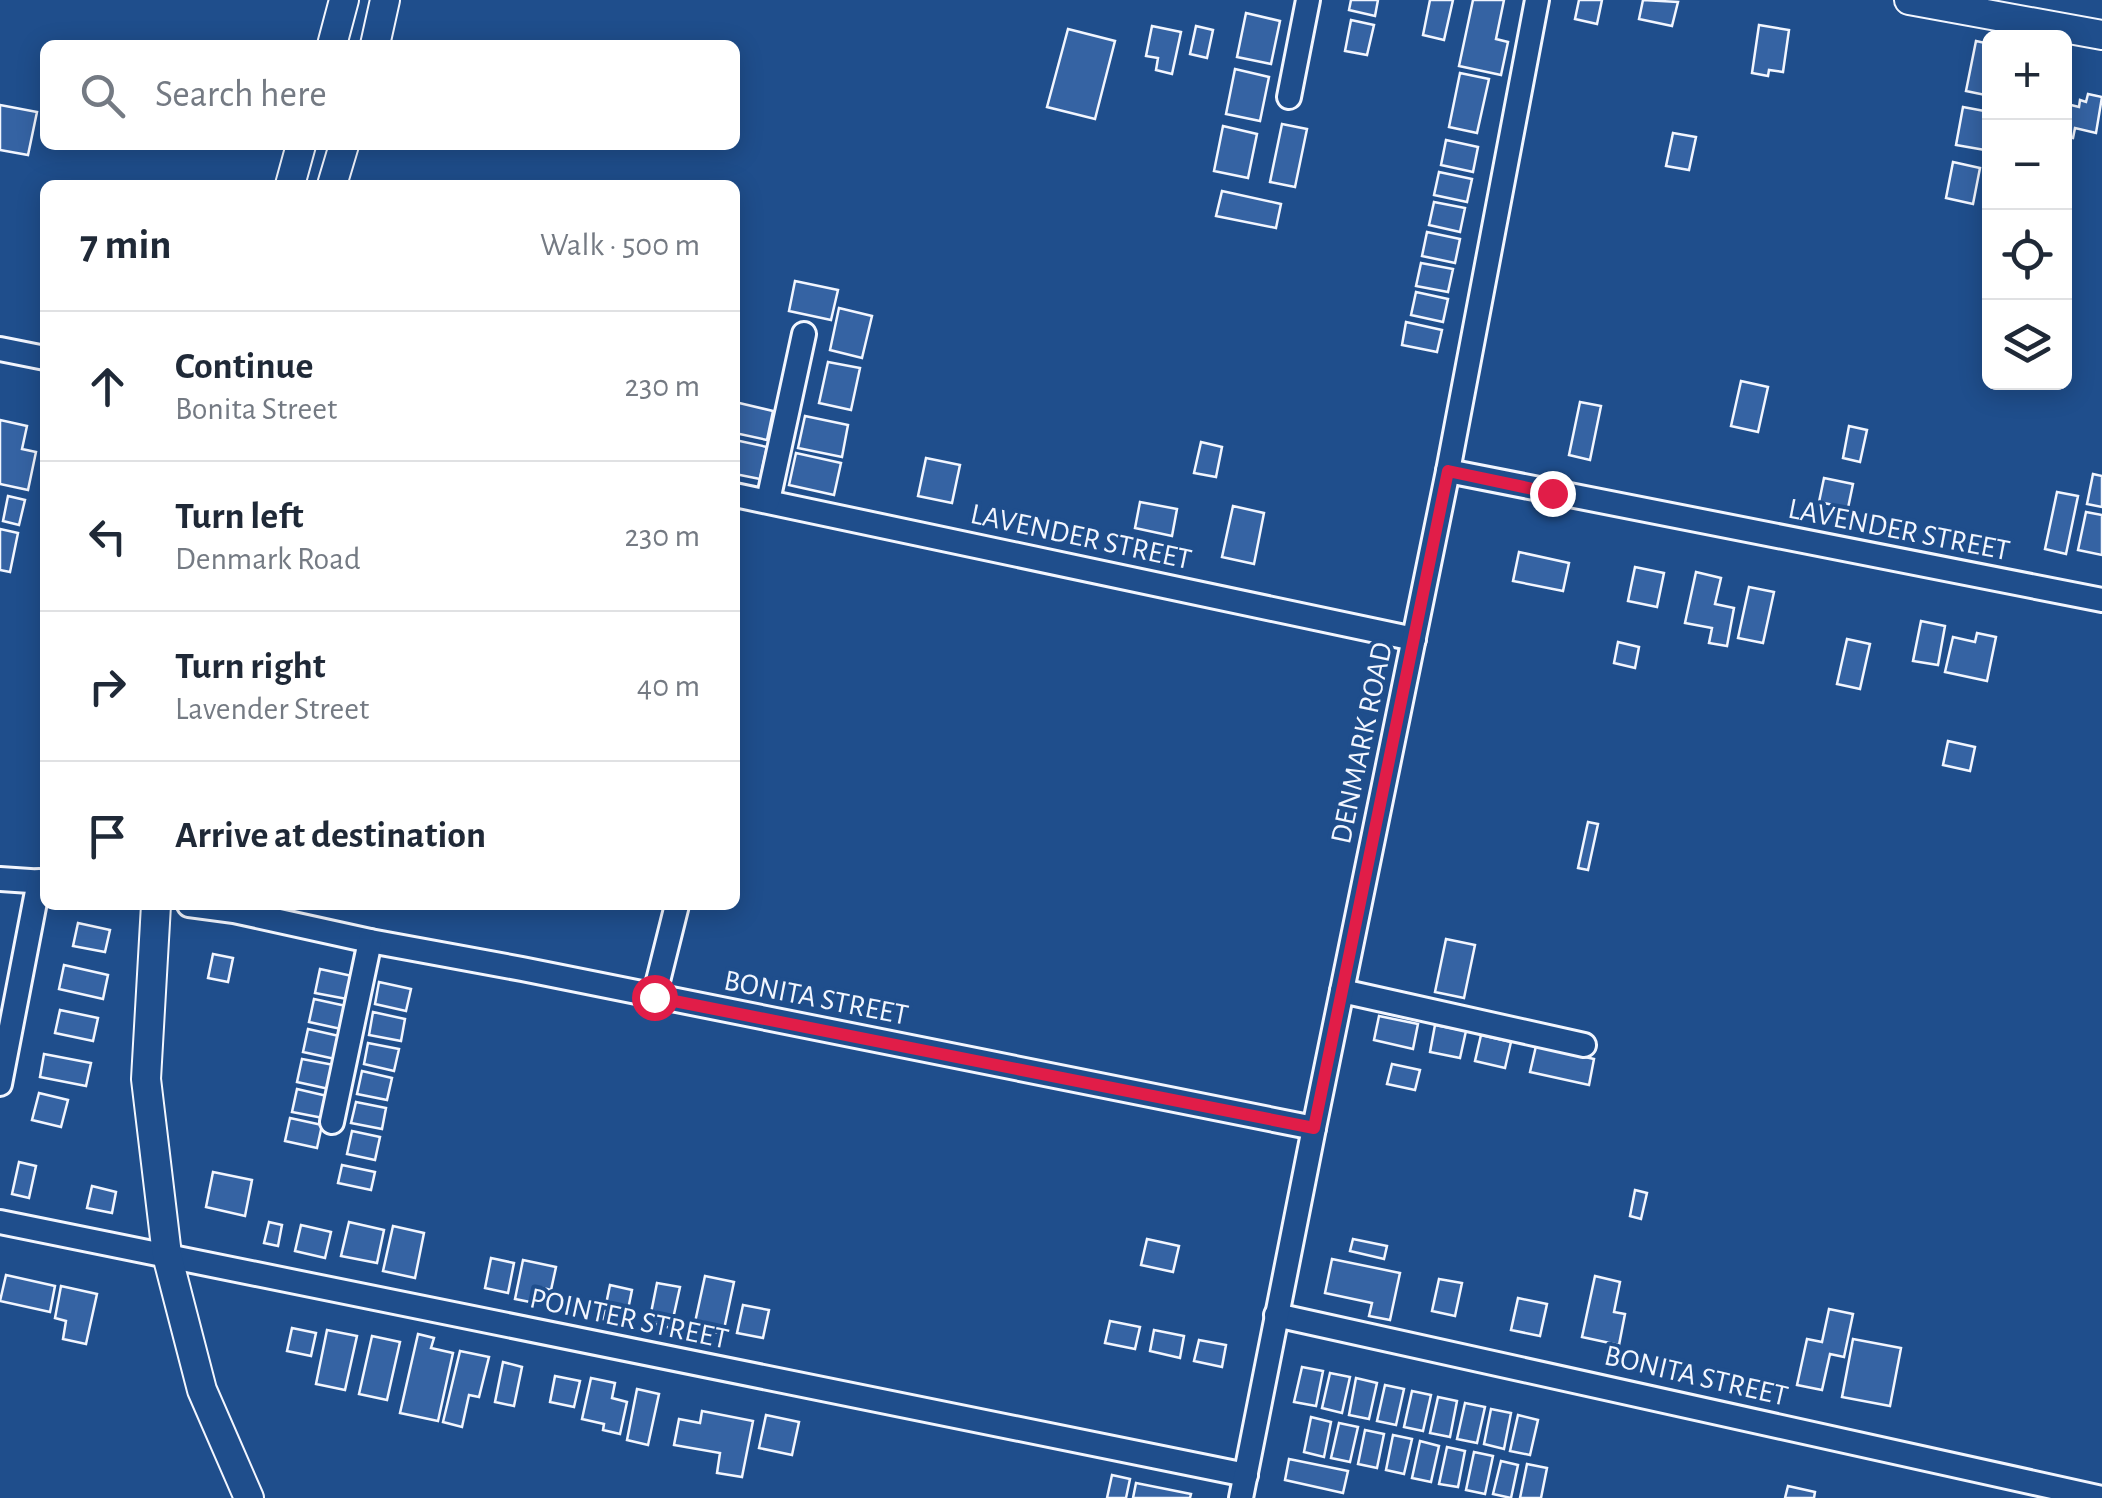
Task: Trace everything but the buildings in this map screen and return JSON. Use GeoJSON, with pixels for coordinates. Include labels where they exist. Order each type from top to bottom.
{"type":"FeatureCollection","features":[{"type":"Feature","properties":{"kind":"main road"},"geometry":{"type":"LineString","coordinates":[[333,40],[344,0]]}},
{"type":"Feature","properties":{"kind":"main road"},"geometry":{"type":"LineString","coordinates":[[376,40],[385,0]]}},
{"type":"Feature","properties":{"kind":"main road"},"geometry":{"type":"LineString","coordinates":[[1908,0],[2102,35]]}},
{"type":"Feature","properties":{"kind":"main road"},"geometry":{"type":"LineString","coordinates":[[291,180],[300,150]]}},
{"type":"Feature","properties":{"kind":"main road"},"geometry":{"type":"LineString","coordinates":[[334,180],[342,150]]}},
{"type":"Feature","properties":{"kind":"main road"},"geometry":{"type":"LineString","coordinates":[[156,910],[146,1079],[166,1255],[202,1390],[249,1498]]}},
{"type":"Feature","properties":{"kind":"street"},"geometry":{"type":"LineString","coordinates":[[1289,96],[1308,0]]}},
{"type":"Feature","properties":{"kind":"street","name":"DENMARK ROAD"},"geometry":{"type":"LineString","coordinates":[[1243,1487],[1448,471],[1537,0]]}},
{"type":"Feature","properties":{"kind":"street"},"geometry":{"type":"LineString","coordinates":[[768,501],[804,334]]}},
{"type":"Feature","properties":{"kind":"street"},"geometry":{"type":"LineString","coordinates":[[0,348],[40,357]]}},
{"type":"Feature","properties":{"kind":"street","name":"LAVENDER STREET"},"geometry":{"type":"LineString","coordinates":[[1448,471],[2102,600]]}},
{"type":"Feature","properties":{"kind":"street","name":"LAVENDER STREET"},"geometry":{"type":"LineString","coordinates":[[740,496],[1414,639]]}},
{"type":"Feature","properties":{"kind":"street"},"geometry":{"type":"LineString","coordinates":[[0,880],[40,882]]}},
{"type":"Feature","properties":{"kind":"street"},"geometry":{"type":"LineString","coordinates":[[0,1084],[40,892]]}},
{"type":"Feature","properties":{"kind":"street","name":"BONITA STREET"},"geometry":{"type":"LineString","coordinates":[[253,910],[292,914],[370,941],[1314,1128]]}},
{"type":"Feature","properties":{"kind":"street"},"geometry":{"type":"LineString","coordinates":[[654,997],[676,910]]}},
{"type":"Feature","properties":{"kind":"street"},"geometry":{"type":"LineString","coordinates":[[332,1122],[370,941]]}},
{"type":"Feature","properties":{"kind":"street"},"geometry":{"type":"LineString","coordinates":[[1342,991],[1584,1045]]}},
{"type":"Feature","properties":{"kind":"street","name":"POINTER STREET"},"geometry":{"type":"LineString","coordinates":[[0,1222],[1243,1487]]}},
{"type":"Feature","properties":{"kind":"street","name":"BONITA STREET"},"geometry":{"type":"LineString","coordinates":[[1276,1315],[2102,1498]]}},
{"type":"Feature","properties":{"kind":"route"},"geometry":{"type":"LineString","coordinates":[[654,997],[1314,1128],[1448,471],[1552,493]]}}]}
